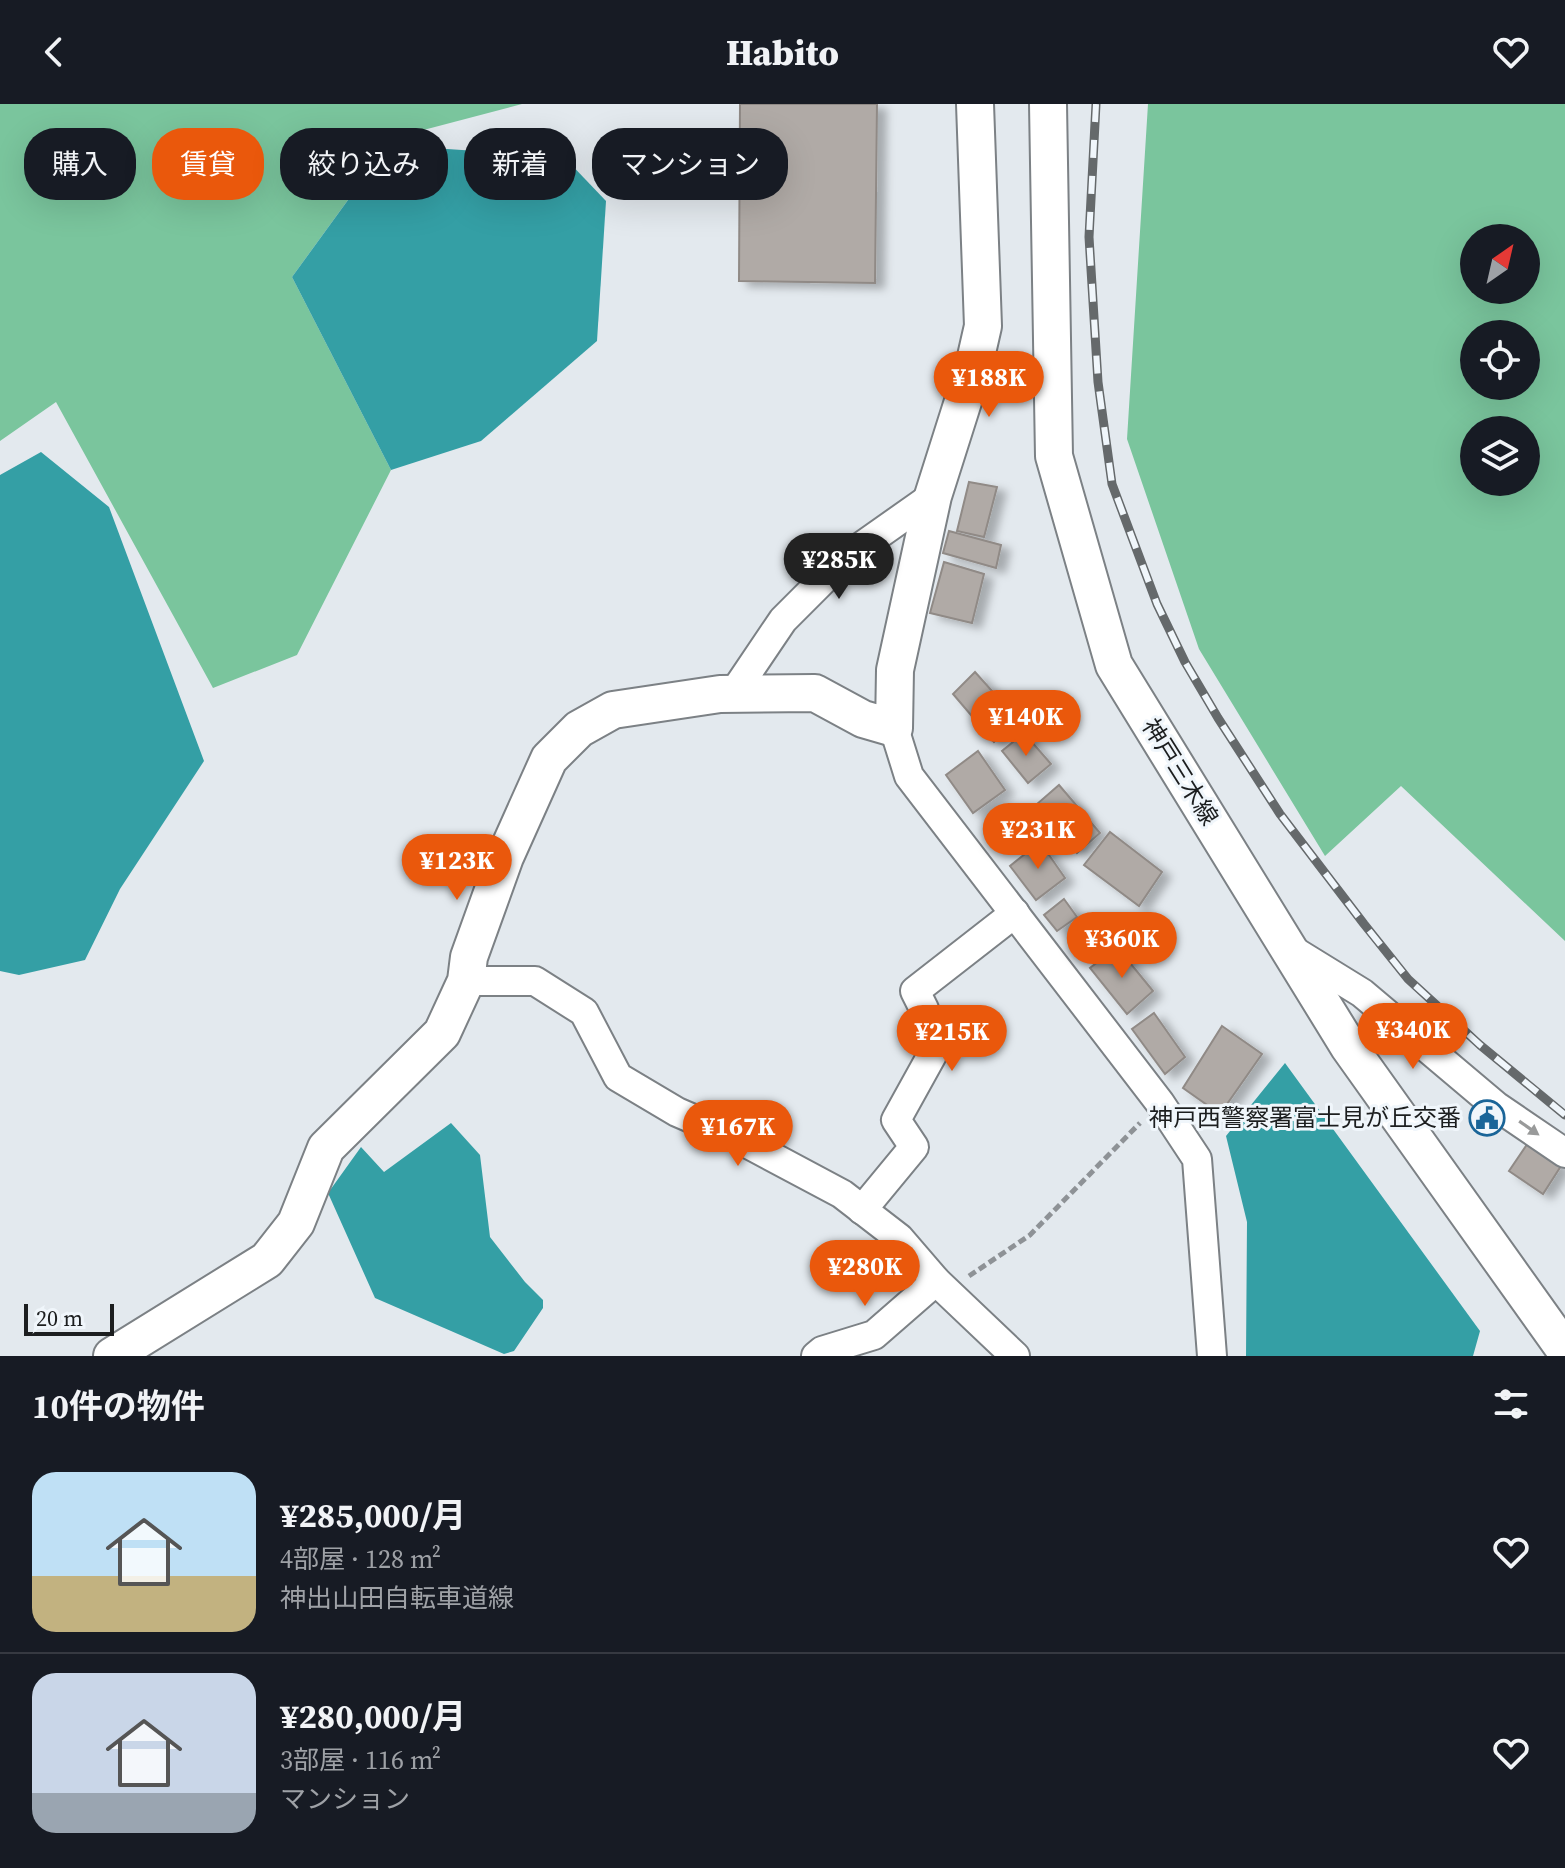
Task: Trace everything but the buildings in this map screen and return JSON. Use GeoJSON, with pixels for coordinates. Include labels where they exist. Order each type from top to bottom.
{"type":"FeatureCollection","features":[{"type":"Feature","properties":{"kind":"main road"},"geometry":{"type":"LineString","coordinates":[[112,1356],[267,1260],[296,1223],[326,1148],[442,1033],[466,981],[469,957],[505,857],[549,759],[579,729],[613,710],[720,694],[815,693],[863,719],[894,728],[895,670],[933,496],[973,370],[983,326],[975,104]]}},
{"type":"Feature","properties":{"kind":"main road","name":"神戸三木線"},"geometry":{"type":"LineString","coordinates":[[1048,104],[1054,456],[1114,665],[1349,1047],[1565,1350]]}},
{"type":"Feature","properties":{"kind":"street"},"geometry":{"type":"LineString","coordinates":[[733,694],[783,620],[845,558],[933,496]]}},
{"type":"Feature","properties":{"kind":"street"},"geometry":{"type":"LineString","coordinates":[[894,728],[909,776],[1160,1103],[1197,1159],[1212,1356]]}},
{"type":"Feature","properties":{"kind":"street"},"geometry":{"type":"LineString","coordinates":[[862,1210],[914,1147],[896,1120],[932,1055],[924,1009],[915,991],[1015,913]]}},
{"type":"Feature","properties":{"kind":"street"},"geometry":{"type":"LineString","coordinates":[[1288,947],[1362,993],[1496,1106],[1565,1153]]}},
{"type":"Feature","properties":{"kind":"street"},"geometry":{"type":"LineString","coordinates":[[466,981],[535,981],[584,1012],[618,1077],[677,1112],[735,1137],[842,1194],[899,1238],[942,1286],[1015,1356]]}},
{"type":"Feature","properties":{"kind":"street"},"geometry":{"type":"LineString","coordinates":[[816,1356],[822,1351],[874,1335],[942,1286]]}},
{"type":"Feature","properties":{"kind":"path"},"geometry":{"type":"LineString","coordinates":[[942,1286],[1030,1235],[1160,1103]]}},
{"type":"Feature","properties":{"kind":"green space"},"geometry":{"type":"Polygon","coordinates":[[[0,104],[522,104],[431,128],[280,128],[280,200],[348,200],[292,277],[391,470],[297,655],[213,688],[56,402],[0,441],[0,104]]]}},
{"type":"Feature","properties":{"kind":"green space"},"geometry":{"type":"Polygon","coordinates":[[[1148,104],[1565,104],[1565,941],[1401,786],[1325,856],[1199,649],[1127,439],[1148,104]]]}},
{"type":"Feature","properties":{"kind":"water"},"geometry":{"type":"Polygon","coordinates":[[[448,149],[464,150],[464,200],[576,200],[576,170],[592,186],[592,200],[606,201],[597,341],[481,441],[391,470],[292,277],[348,200],[448,200],[448,149]]]}},
{"type":"Feature","properties":{"kind":"water"},"geometry":{"type":"Polygon","coordinates":[[[41,452],[109,507],[204,761],[120,889],[85,960],[19,975],[0,971],[0,475],[41,452]]]}},
{"type":"Feature","properties":{"kind":"water"},"geometry":{"type":"Polygon","coordinates":[[[1285,1063],[1480,1331],[1473,1356],[1246,1356],[1247,1222],[1226,1136],[1285,1063]]]}},
{"type":"Feature","properties":{"kind":"water"},"geometry":{"type":"Polygon","coordinates":[[[451,1123],[480,1155],[490,1237],[543,1300],[543,1308],[514,1351],[504,1354],[375,1298],[328,1193],[361,1147],[384,1172],[451,1123]]]}},
{"type":"Feature","properties":{"kind":"railway"},"geometry":{"type":"LineString","coordinates":[[1096,104],[1089,237],[1098,382],[1112,484],[1157,604],[1185,662],[1280,814],[1364,924],[1408,979],[1480,1045],[1565,1115]]}},
{"type":"Feature","properties":{"kind":"place","name":"神戸西警察署富士見が丘交番"},"geometry":{"type":"Point","coordinates":[1487,1118]}}]}
